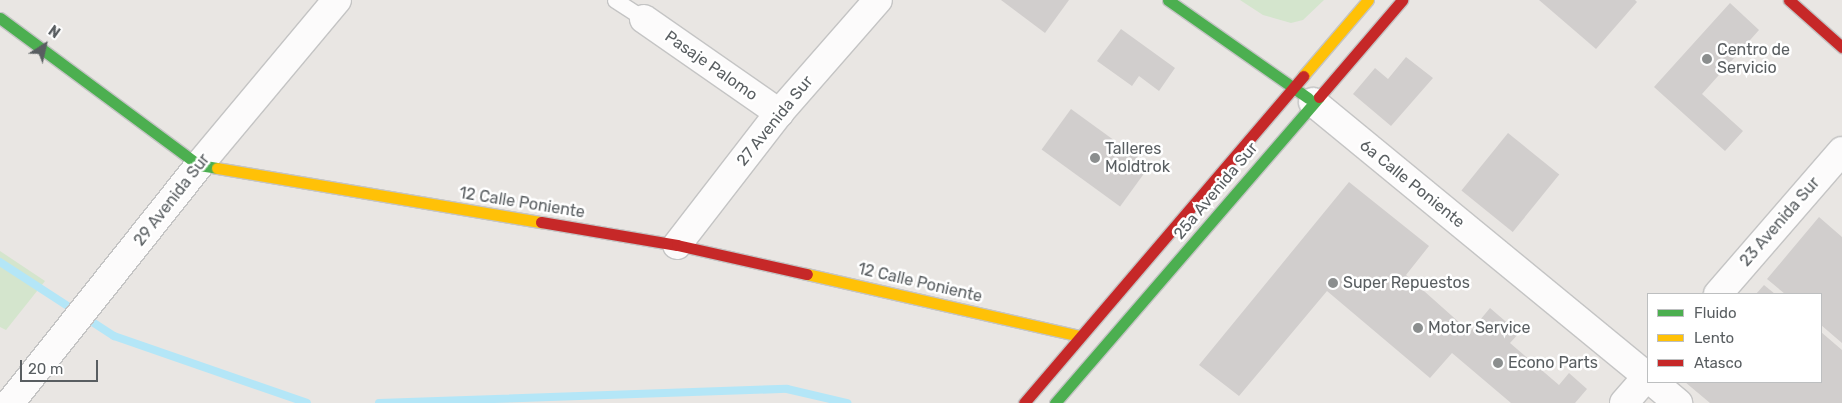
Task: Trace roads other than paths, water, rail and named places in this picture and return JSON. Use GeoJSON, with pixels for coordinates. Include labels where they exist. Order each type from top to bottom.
{"type":"FeatureCollection","features":[{"type":"Feature","properties":{"kind":"street","name":"29 Avenida Sur"},"geometry":{"type":"LineString","coordinates":[[10,403],[199,165],[337,0]]}},
{"type":"Feature","properties":{"kind":"street","name":"27 Avenida Sur"},"geometry":{"type":"LineString","coordinates":[[677,245],[779,113],[878,0]]}},
{"type":"Feature","properties":{"kind":"street","name":"6a Calle Poniente"},"geometry":{"type":"LineString","coordinates":[[1168,0],[1304,94],[1647,376]]}},
{"type":"Feature","properties":{"kind":"street","name":"25a Avenida Sur"},"geometry":{"type":"LineString","coordinates":[[1055,403],[1304,94],[1368,0]]}},
{"type":"Feature","properties":{"kind":"street","name":"25a Avenida Sur"},"geometry":{"type":"LineString","coordinates":[[1024,403],[1080,336],[1304,94],[1402,0]]}},
{"type":"Feature","properties":{"kind":"street"},"geometry":{"type":"LineString","coordinates":[[1790,0],[1842,47]]}},
{"type":"Feature","properties":{"kind":"street","name":"12 Calle Poniente"},"geometry":{"type":"LineString","coordinates":[[0,18],[199,165],[677,245],[1080,336]]}},
{"type":"Feature","properties":{"kind":"street","name":"Pasaje Palomo"},"geometry":{"type":"LineString","coordinates":[[644,20],[779,113]]}},
{"type":"Feature","properties":{"kind":"street","name":"23 Avenida Sur"},"geometry":{"type":"LineString","coordinates":[[1719,293],[1842,151]]}},
{"type":"Feature","properties":{"kind":"street"},"geometry":{"type":"LineString","coordinates":[[1624,403],[1647,380]]}},
{"type":"Feature","properties":{"kind":"street","name":"6a Calle Poniente"},"geometry":{"type":"LineString","coordinates":[[1655,383],[1678,403]]}},
{"type":"Feature","properties":{"kind":"lane"},"geometry":{"type":"LineString","coordinates":[[615,0],[644,20]]}},
{"type":"Feature","properties":{"kind":"waterway"},"geometry":{"type":"LineString","coordinates":[[0,262],[114,336],[307,403]]}},
{"type":"Feature","properties":{"kind":"waterway"},"geometry":{"type":"LineString","coordinates":[[379,403],[787,389],[847,403]]}},
{"type":"Feature","properties":{"kind":"place","name":"Centro de Servicio"},"geometry":{"type":"Point","coordinates":[1707,59]}},
{"type":"Feature","properties":{"kind":"place","name":"Talleres Moldtrok"},"geometry":{"type":"Point","coordinates":[1095,158]}},
{"type":"Feature","properties":{"kind":"place","name":"Super Repuestos"},"geometry":{"type":"Point","coordinates":[1333,283]}},
{"type":"Feature","properties":{"kind":"place","name":"Motor Service"},"geometry":{"type":"Point","coordinates":[1418,328]}},
{"type":"Feature","properties":{"kind":"place","name":"Econo Parts"},"geometry":{"type":"Point","coordinates":[1498,363]}}]}
